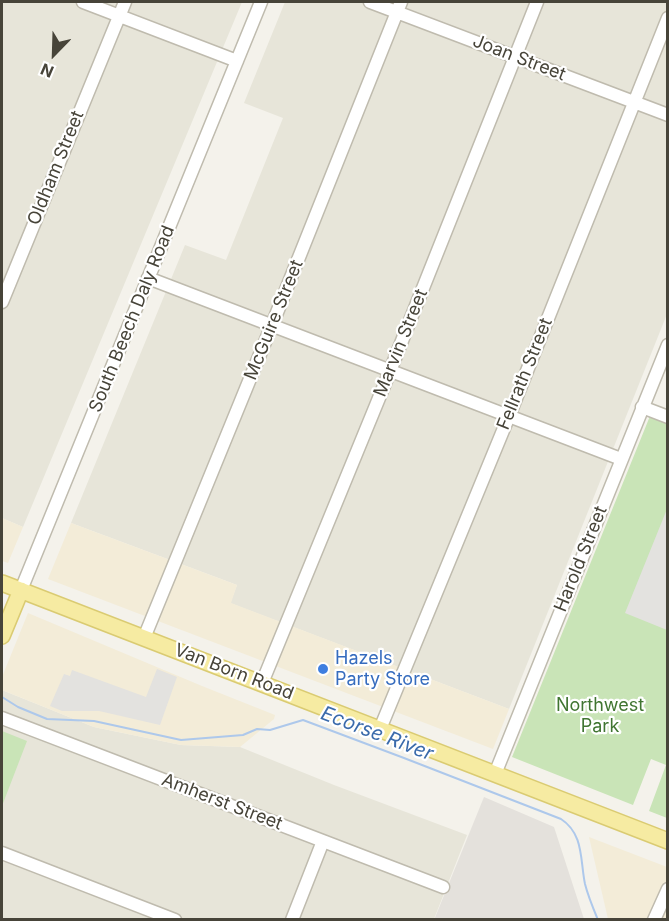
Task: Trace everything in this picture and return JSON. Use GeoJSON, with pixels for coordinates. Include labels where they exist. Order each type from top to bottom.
{"type":"FeatureCollection","features":[{"type":"Feature","properties":{"kind":"main road","name":"Van Born Road"},"geometry":{"type":"LineString","coordinates":[[2,583],[668,841]]}},
{"type":"Feature","properties":{"kind":"main road","name":"South Beech Daly Road"},"geometry":{"type":"LineString","coordinates":[[2,636],[21,590]]}},
{"type":"Feature","properties":{"kind":"street"},"geometry":{"type":"LineString","coordinates":[[83,2],[237,61]]}},
{"type":"Feature","properties":{"kind":"street","name":"Oldham Street"},"geometry":{"type":"LineString","coordinates":[[2,302],[125,2]]}},
{"type":"Feature","properties":{"kind":"street","name":"South Beech Daly Road"},"geometry":{"type":"LineString","coordinates":[[21,590],[261,2]]}},
{"type":"Feature","properties":{"kind":"street","name":"Joan Street"},"geometry":{"type":"LineString","coordinates":[[370,2],[399,7],[515,57],[668,115]]}},
{"type":"Feature","properties":{"kind":"street","name":"Marvin Street"},"geometry":{"type":"LineString","coordinates":[[262,683],[390,371],[537,2]]}},
{"type":"Feature","properties":{"kind":"street","name":"McGuire Street"},"geometry":{"type":"LineString","coordinates":[[144,638],[399,7]]}},
{"type":"Feature","properties":{"kind":"street","name":"Fellrath Street"},"geometry":{"type":"LineString","coordinates":[[380,729],[668,18]]}},
{"type":"Feature","properties":{"kind":"street"},"geometry":{"type":"LineString","coordinates":[[148,278],[621,459]]}},
{"type":"Feature","properties":{"kind":"street","name":"Harold Street"},"geometry":{"type":"LineString","coordinates":[[495,774],[668,345]]}},
{"type":"Feature","properties":{"kind":"street"},"geometry":{"type":"LineString","coordinates":[[642,407],[668,417]]}},
{"type":"Feature","properties":{"kind":"street","name":"Amherst Street"},"geometry":{"type":"LineString","coordinates":[[2,718],[443,887]]}},
{"type":"Feature","properties":{"kind":"street"},"geometry":{"type":"LineString","coordinates":[[292,920],[323,841]]}},
{"type":"Feature","properties":{"kind":"street"},"geometry":{"type":"LineString","coordinates":[[2,853],[175,920]]}},
{"type":"Feature","properties":{"kind":"street"},"geometry":{"type":"LineString","coordinates":[[654,920],[668,889]]}},
{"type":"Feature","properties":{"kind":"shaded area"},"geometry":{"type":"Polygon","coordinates":[[[2,2],[242,2],[23,527],[2,518],[2,2]]]}},
{"type":"Feature","properties":{"kind":"shaded area"},"geometry":{"type":"Polygon","coordinates":[[[285,2],[667,2],[667,314],[509,709],[230,603],[237,585],[71,523],[185,245],[226,260],[283,118],[244,103],[285,2]]]}},
{"type":"Feature","properties":{"kind":"shaded area"},"geometry":{"type":"Polygon","coordinates":[[[667,509],[668,630],[625,613],[667,509]]]}},
{"type":"Feature","properties":{"kind":"shaded area"},"geometry":{"type":"Polygon","coordinates":[[[2,518],[23,527],[8,563],[2,561],[2,518]]]}},
{"type":"Feature","properties":{"kind":"shaded area"},"geometry":{"type":"Polygon","coordinates":[[[71,523],[237,585],[231,603],[509,709],[493,749],[48,579],[71,523]]]}},
{"type":"Feature","properties":{"kind":"shaded area"},"geometry":{"type":"Polygon","coordinates":[[[28,613],[275,715],[274,719],[240,747],[181,745],[94,727],[2,690],[2,677],[28,613]]]}},
{"type":"Feature","properties":{"kind":"shaded area"},"geometry":{"type":"Polygon","coordinates":[[[157,669],[177,677],[160,725],[99,711],[62,711],[50,706],[64,674],[70,676],[72,670],[146,697],[157,669]]]}},
{"type":"Feature","properties":{"kind":"shaded area"},"geometry":{"type":"Polygon","coordinates":[[[2,690],[94,727],[181,745],[240,747],[467,835],[434,919],[2,919],[2,690]]]}},
{"type":"Feature","properties":{"kind":"shaded area"},"geometry":{"type":"Polygon","coordinates":[[[484,797],[554,827],[584,919],[434,920],[484,797]]]}},
{"type":"Feature","properties":{"kind":"shaded area"},"geometry":{"type":"Polygon","coordinates":[[[589,837],[667,867],[667,919],[608,919],[589,837]]]}},
{"type":"Feature","properties":{"kind":"green space","name":"Northwest Park"},"geometry":{"type":"Polygon","coordinates":[[[650,416],[667,423],[667,818],[649,811],[666,765],[651,759],[633,805],[512,757],[650,416]]]}},
{"type":"Feature","properties":{"kind":"green space"},"geometry":{"type":"Polygon","coordinates":[[[2,731],[27,741],[2,806],[2,731]]]}},
{"type":"Feature","properties":{"kind":"waterway","name":"Ecorse River"},"geometry":{"type":"LineString","coordinates":[[2,697],[18,707],[47,719],[94,721],[181,740],[243,735],[257,729],[270,730],[303,720],[561,819],[574,832],[580,848],[585,884],[598,920]]}},
{"type":"Feature","properties":{"kind":"place","name":"Hazels Party Store"},"geometry":{"type":"Point","coordinates":[323,669]}}]}
